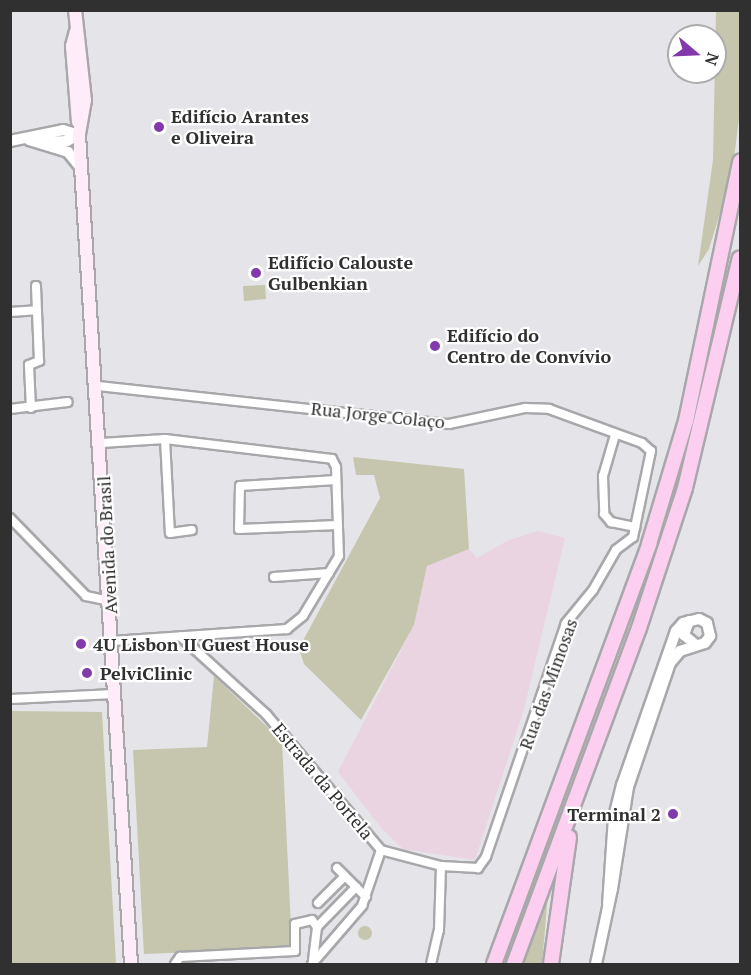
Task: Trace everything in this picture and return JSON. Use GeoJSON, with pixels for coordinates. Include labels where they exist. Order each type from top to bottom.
{"type":"FeatureCollection","features":[{"type":"Feature","properties":{"kind":"highway"},"geometry":{"type":"LineString","coordinates":[[494,964],[649,543],[686,421],[741,162]]}},
{"type":"Feature","properties":{"kind":"highway"},"geometry":{"type":"LineString","coordinates":[[514,964],[574,805],[685,488],[741,258]]}},
{"type":"Feature","properties":{"kind":"highway"},"geometry":{"type":"LineString","coordinates":[[551,964],[574,805]]}},
{"type":"Feature","properties":{"kind":"main road","name":"Avenida do Brasil"},"geometry":{"type":"LineString","coordinates":[[75,10],[76,31],[82,47],[85,100],[79,130],[81,171],[98,386],[131,964]]}},
{"type":"Feature","properties":{"kind":"street"},"geometry":{"type":"LineString","coordinates":[[28,140],[63,130],[79,130]]}},
{"type":"Feature","properties":{"kind":"street"},"geometry":{"type":"LineString","coordinates":[[10,141],[67,141],[79,130]]}},
{"type":"Feature","properties":{"kind":"street"},"geometry":{"type":"LineString","coordinates":[[41,142],[73,155],[81,171]]}},
{"type":"Feature","properties":{"kind":"street"},"geometry":{"type":"LineString","coordinates":[[31,408],[29,366],[39,361],[36,285]]}},
{"type":"Feature","properties":{"kind":"street"},"geometry":{"type":"LineString","coordinates":[[10,312],[36,310]]}},
{"type":"Feature","properties":{"kind":"street","name":"Rua Jorge Colaço"},"geometry":{"type":"LineString","coordinates":[[98,386],[449,424],[525,408],[549,409],[650,448]]}},
{"type":"Feature","properties":{"kind":"street"},"geometry":{"type":"LineString","coordinates":[[10,409],[68,402]]}},
{"type":"Feature","properties":{"kind":"street"},"geometry":{"type":"LineString","coordinates":[[615,435],[603,476],[604,514],[611,522],[635,527]]}},
{"type":"Feature","properties":{"kind":"street"},"geometry":{"type":"LineString","coordinates":[[101,443],[165,439],[332,459],[336,480],[339,556],[303,616],[287,629],[112,641]]}},
{"type":"Feature","properties":{"kind":"street"},"geometry":{"type":"LineString","coordinates":[[165,439],[170,533],[192,530]]}},
{"type":"Feature","properties":{"kind":"street","name":"Rua das Mimosas"},"geometry":{"type":"LineString","coordinates":[[486,857],[566,623],[593,590],[616,550],[630,541],[652,456],[650,448]]}},
{"type":"Feature","properties":{"kind":"street"},"geometry":{"type":"LineString","coordinates":[[336,480],[240,486],[239,529],[338,525]]}},
{"type":"Feature","properties":{"kind":"street"},"geometry":{"type":"LineString","coordinates":[[10,518],[86,596],[92,600],[110,601]]}},
{"type":"Feature","properties":{"kind":"street"},"geometry":{"type":"LineString","coordinates":[[274,577],[329,573]]}},
{"type":"Feature","properties":{"kind":"street"},"geometry":{"type":"LineString","coordinates":[[596,964],[608,904],[628,787],[666,673],[680,651],[708,640],[709,627],[699,619],[683,623],[673,637],[617,800],[608,904]]}},
{"type":"Feature","properties":{"kind":"street"},"geometry":{"type":"LineString","coordinates":[[690,621],[684,635],[696,645]]}},
{"type":"Feature","properties":{"kind":"street","name":"Estrada da Portela"},"geometry":{"type":"LineString","coordinates":[[181,637],[266,714],[381,850],[441,866],[478,868],[486,857]]}},
{"type":"Feature","properties":{"kind":"street"},"geometry":{"type":"LineString","coordinates":[[10,699],[115,694]]}},
{"type":"Feature","properties":{"kind":"street"},"geometry":{"type":"LineString","coordinates":[[313,962],[366,897],[381,850]]}},
{"type":"Feature","properties":{"kind":"street"},"geometry":{"type":"LineString","coordinates":[[431,964],[438,930],[441,866]]}},
{"type":"Feature","properties":{"kind":"street"},"geometry":{"type":"LineString","coordinates":[[337,868],[366,897]]}},
{"type":"Feature","properties":{"kind":"street"},"geometry":{"type":"LineString","coordinates":[[318,903],[345,876]]}},
{"type":"Feature","properties":{"kind":"street"},"geometry":{"type":"LineString","coordinates":[[313,962],[317,927],[356,887]]}},
{"type":"Feature","properties":{"kind":"street"},"geometry":{"type":"LineString","coordinates":[[177,961],[225,960],[248,954],[295,951],[295,924],[312,920],[317,927]]}},
{"type":"Feature","properties":{"kind":"street"},"geometry":{"type":"LineString","coordinates":[[248,954],[251,964]]}},
{"type":"Feature","properties":{"kind":"shaded area"},"geometry":{"type":"Polygon","coordinates":[[[538,531],[565,538],[524,709],[475,860],[403,849],[382,829],[338,772],[414,625],[427,566],[469,549],[477,558],[509,540],[538,531]]]}},
{"type":"Feature","properties":{"kind":"green space"},"geometry":{"type":"Polygon","coordinates":[[[716,11],[740,11],[740,111],[732,173],[709,249],[698,266],[713,160],[715,84],[727,84],[727,24],[716,24],[716,11]]]}},
{"type":"Feature","properties":{"kind":"green space"},"geometry":{"type":"Polygon","coordinates":[[[265,285],[266,299],[244,301],[243,286],[265,285]]]}},
{"type":"Feature","properties":{"kind":"green space"},"geometry":{"type":"Polygon","coordinates":[[[353,457],[464,469],[469,549],[427,566],[414,625],[361,720],[304,664],[299,648],[380,498],[374,475],[356,475],[353,457]]]}},
{"type":"Feature","properties":{"kind":"green space"},"geometry":{"type":"Polygon","coordinates":[[[214,676],[282,741],[292,948],[144,954],[133,750],[207,747],[214,676]]]}},
{"type":"Feature","properties":{"kind":"green space"},"geometry":{"type":"Polygon","coordinates":[[[11,711],[102,712],[116,964],[11,964],[11,711]]]}},
{"type":"Feature","properties":{"kind":"green space"},"geometry":{"type":"Polygon","coordinates":[[[548,894],[542,964],[523,964],[548,894]]]}},
{"type":"Feature","properties":{"kind":"green space"},"geometry":{"type":"Polygon","coordinates":[[[365,926],[370,928],[372,933],[370,938],[365,940],[360,938],[358,933],[360,928],[365,926]]]}},
{"type":"Feature","properties":{"kind":"place","name":"Edifício Arantes e Oliveira"},"geometry":{"type":"Point","coordinates":[159,127]}},
{"type":"Feature","properties":{"kind":"place","name":"Edifício Calouste Gulbenkian"},"geometry":{"type":"Point","coordinates":[256,273]}},
{"type":"Feature","properties":{"kind":"place","name":"Edifício do Centro de Convívio"},"geometry":{"type":"Point","coordinates":[435,346]}},
{"type":"Feature","properties":{"kind":"place","name":"4U Lisbon II Guest House"},"geometry":{"type":"Point","coordinates":[81,644]}},
{"type":"Feature","properties":{"kind":"place","name":"PelviClinic"},"geometry":{"type":"Point","coordinates":[87,673]}},
{"type":"Feature","properties":{"kind":"place","name":"Terminal 2"},"geometry":{"type":"Point","coordinates":[673,814]}}]}
